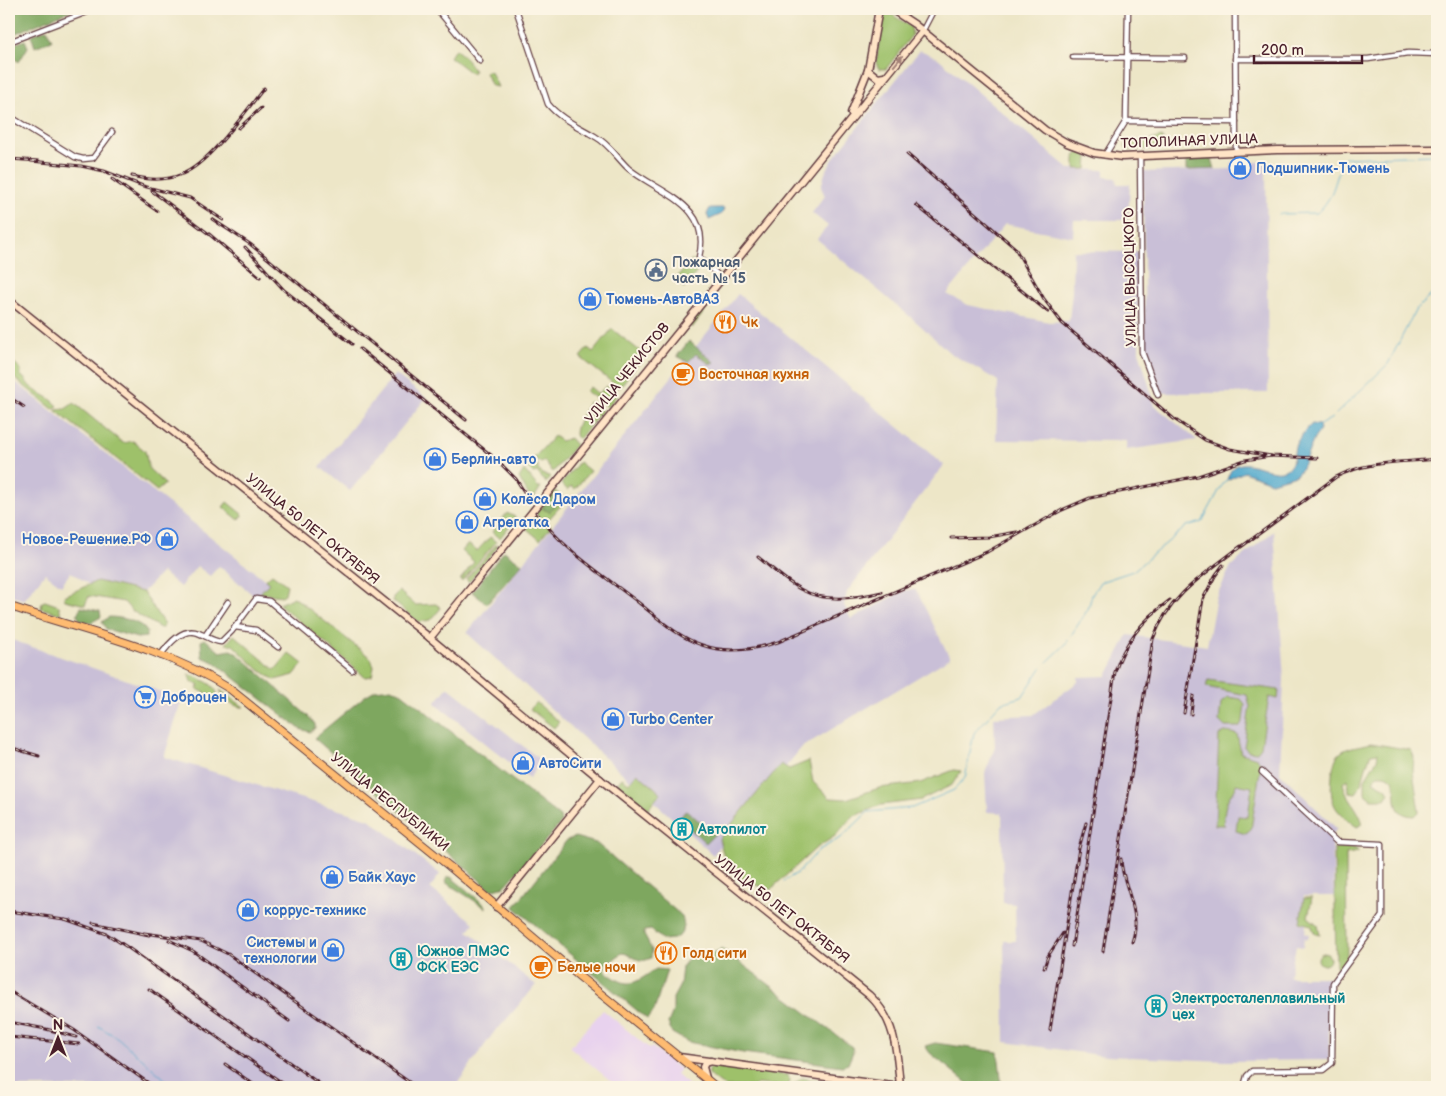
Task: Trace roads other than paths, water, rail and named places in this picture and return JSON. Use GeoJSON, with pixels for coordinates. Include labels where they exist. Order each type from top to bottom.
{"type":"FeatureCollection","features":[{"type":"Feature","properties":{"kind":"main road"},"geometry":{"type":"LineString","coordinates":[[844,125],[868,70],[879,9]]}},
{"type":"Feature","properties":{"kind":"main road","name":"ТОПОЛИНАЯ УЛИЦА"},"geometry":{"type":"LineString","coordinates":[[891,9],[1045,130],[1067,143],[1105,156],[1236,151],[1437,149]]}},
{"type":"Feature","properties":{"kind":"main road"},"geometry":{"type":"LineString","coordinates":[[844,125],[922,32]]}},
{"type":"Feature","properties":{"kind":"main road"},"geometry":{"type":"LineString","coordinates":[[868,70],[878,78],[884,77]]}},
{"type":"Feature","properties":{"kind":"main road","name":"УЛИЦА ЧЕКИСТОВ"},"geometry":{"type":"LineString","coordinates":[[430,638],[844,125]]}},
{"type":"Feature","properties":{"kind":"main road","name":"УЛИЦА 50 ЛЕТ ОКТЯБРЯ"},"geometry":{"type":"LineString","coordinates":[[9,300],[430,638],[600,779],[876,1002],[887,1016],[895,1038],[900,1087]]}},
{"type":"Feature","properties":{"kind":"main road","name":"УЛИЦА РЕСПУБЛИКИ"},"geometry":{"type":"LineString","coordinates":[[9,606],[160,656],[203,674],[242,698],[716,1087]]}},
{"type":"Feature","properties":{"kind":"main road"},"geometry":{"type":"LineString","coordinates":[[496,907],[600,779]]}},
{"type":"Feature","properties":{"kind":"main road"},"geometry":{"type":"LineString","coordinates":[[678,1057],[900,1087]]}},
{"type":"Feature","properties":{"kind":"main road"},"geometry":{"type":"LineString","coordinates":[[708,1081],[703,1068],[705,1063],[712,1061]]}},
{"type":"Feature","properties":{"kind":"street"},"geometry":{"type":"LineString","coordinates":[[9,42],[95,9]]}},
{"type":"Feature","properties":{"kind":"street"},"geometry":{"type":"LineString","coordinates":[[437,9],[480,61]]}},
{"type":"Feature","properties":{"kind":"street"},"geometry":{"type":"LineString","coordinates":[[516,9],[548,104],[556,112],[600,139],[629,168],[682,203],[699,226],[702,246],[699,257],[721,278]]}},
{"type":"Feature","properties":{"kind":"street"},"geometry":{"type":"LineString","coordinates":[[922,32],[934,9]]}},
{"type":"Feature","properties":{"kind":"street"},"geometry":{"type":"LineString","coordinates":[[1105,156],[1126,121],[1128,9]]}},
{"type":"Feature","properties":{"kind":"street"},"geometry":{"type":"LineString","coordinates":[[1235,9],[1236,151]]}},
{"type":"Feature","properties":{"kind":"street"},"geometry":{"type":"LineString","coordinates":[[1235,59],[1368,59],[1408,53],[1437,54]]}},
{"type":"Feature","properties":{"kind":"street"},"geometry":{"type":"LineString","coordinates":[[1073,57],[1185,58]]}},
{"type":"Feature","properties":{"kind":"street"},"geometry":{"type":"LineString","coordinates":[[9,116],[75,157],[83,159],[94,158],[112,132]]}},
{"type":"Feature","properties":{"kind":"street"},"geometry":{"type":"LineString","coordinates":[[1126,121],[1236,122]]}},
{"type":"Feature","properties":{"kind":"street","name":"УЛИЦА ВЫСОЦКОГО"},"geometry":{"type":"LineString","coordinates":[[1140,156],[1142,352],[1158,395]]}},
{"type":"Feature","properties":{"kind":"street"},"geometry":{"type":"LineString","coordinates":[[160,656],[167,647],[187,632],[195,632],[220,642],[235,627],[256,599],[269,600],[352,670]]}},
{"type":"Feature","properties":{"kind":"street"},"geometry":{"type":"LineString","coordinates":[[205,636],[228,602]]}},
{"type":"Feature","properties":{"kind":"street"},"geometry":{"type":"LineString","coordinates":[[235,627],[256,630],[278,647]]}},
{"type":"Feature","properties":{"kind":"street"},"geometry":{"type":"LineString","coordinates":[[1244,1087],[1247,1076],[1252,1071],[1323,1070],[1330,1066],[1333,1060],[1333,983],[1382,916],[1382,844],[1337,842],[1262,772]]}},
{"type":"Feature","properties":{"kind":"water"},"geometry":{"type":"Polygon","coordinates":[[[710,208],[724,208],[722,214],[709,220],[707,214],[710,208]]]}},
{"type":"Feature","properties":{"kind":"water"},"geometry":{"type":"Polygon","coordinates":[[[1312,424],[1319,425],[1320,430],[1314,439],[1302,468],[1296,475],[1271,482],[1244,472],[1227,480],[1231,471],[1243,464],[1274,471],[1286,469],[1292,463],[1297,442],[1312,424]]]}},
{"type":"Feature","properties":{"kind":"waterway"},"geometry":{"type":"LineString","coordinates":[[1279,214],[1317,213],[1328,200],[1344,158],[1437,155]]}},
{"type":"Feature","properties":{"kind":"waterway"},"geometry":{"type":"LineString","coordinates":[[1336,414],[1388,364],[1416,309],[1437,290]]}},
{"type":"Feature","properties":{"kind":"waterway"},"geometry":{"type":"LineString","coordinates":[[1318,426],[1332,418]]}},
{"type":"Feature","properties":{"kind":"waterway"},"geometry":{"type":"LineString","coordinates":[[1047,662],[1065,645],[1088,609],[1092,595],[1100,582],[1133,571],[1187,526],[1202,522],[1228,478]]}},
{"type":"Feature","properties":{"kind":"waterway"},"geometry":{"type":"LineString","coordinates":[[784,881],[799,872],[819,850],[842,837],[868,812],[912,808],[954,790],[965,778],[974,733],[1001,703],[1022,697],[1041,668]]}},
{"type":"Feature","properties":{"kind":"waterway"},"geometry":{"type":"LineString","coordinates":[[98,1026],[118,1038],[174,1087]]}},
{"type":"Feature","properties":{"kind":"railway"},"geometry":{"type":"LineString","coordinates":[[132,176],[163,179],[182,174],[192,168],[215,149],[264,88]]}},
{"type":"Feature","properties":{"kind":"railway"},"geometry":{"type":"LineString","coordinates":[[239,128],[261,108]]}},
{"type":"Feature","properties":{"kind":"railway"},"geometry":{"type":"LineString","coordinates":[[907,154],[1015,248],[1044,299],[1062,323],[1174,419],[1205,440],[1230,449],[1271,456],[1317,458]]}},
{"type":"Feature","properties":{"kind":"railway"},"geometry":{"type":"LineString","coordinates":[[9,159],[39,161]]}},
{"type":"Feature","properties":{"kind":"railway"},"geometry":{"type":"LineString","coordinates":[[31,161],[81,166],[104,171],[143,186],[190,198],[223,220]]}},
{"type":"Feature","properties":{"kind":"railway"},"geometry":{"type":"LineString","coordinates":[[112,179],[157,211]]}},
{"type":"Feature","properties":{"kind":"railway"},"geometry":{"type":"LineString","coordinates":[[152,191],[209,234],[260,277]]}},
{"type":"Feature","properties":{"kind":"railway"},"geometry":{"type":"LineString","coordinates":[[916,205],[1048,312]]}},
{"type":"Feature","properties":{"kind":"railway"},"geometry":{"type":"LineString","coordinates":[[212,219],[250,244],[466,420]]}},
{"type":"Feature","properties":{"kind":"railway"},"geometry":{"type":"LineString","coordinates":[[245,247],[284,290],[352,344]]}},
{"type":"Feature","properties":{"kind":"railway"},"geometry":{"type":"LineString","coordinates":[[360,349],[497,460],[516,479],[530,501]]}},
{"type":"Feature","properties":{"kind":"railway"},"geometry":{"type":"LineString","coordinates":[[9,397],[24,407]]}},
{"type":"Feature","properties":{"kind":"railway"},"geometry":{"type":"LineString","coordinates":[[536,512],[571,550],[677,632],[693,642],[711,648],[740,650],[778,642],[987,552],[1062,510],[1090,498],[1198,476],[1245,460],[1271,456]]}},
{"type":"Feature","properties":{"kind":"railway"},"geometry":{"type":"LineString","coordinates":[[1237,550],[1336,477],[1373,465],[1437,459]]}},
{"type":"Feature","properties":{"kind":"railway"},"geometry":{"type":"LineString","coordinates":[[951,538],[989,537],[1017,532]]}},
{"type":"Feature","properties":{"kind":"railway"},"geometry":{"type":"LineString","coordinates":[[1103,951],[1153,639],[1160,623],[1179,597],[1202,576],[1241,546]]}},
{"type":"Feature","properties":{"kind":"railway"},"geometry":{"type":"LineString","coordinates":[[758,557],[790,583],[821,597],[841,598],[882,592]]}},
{"type":"Feature","properties":{"kind":"railway"},"geometry":{"type":"LineString","coordinates":[[1184,713],[1203,599],[1223,565]]}},
{"type":"Feature","properties":{"kind":"railway"},"geometry":{"type":"LineString","coordinates":[[1075,928],[1115,672],[1124,651],[1136,632],[1170,600]]}},
{"type":"Feature","properties":{"kind":"railway"},"geometry":{"type":"LineString","coordinates":[[1191,714],[1193,696]]}},
{"type":"Feature","properties":{"kind":"railway"},"geometry":{"type":"LineString","coordinates":[[9,747],[39,756]]}},
{"type":"Feature","properties":{"kind":"railway"},"geometry":{"type":"LineString","coordinates":[[1050,1030],[1079,848],[1086,823]]}},
{"type":"Feature","properties":{"kind":"railway"},"geometry":{"type":"LineString","coordinates":[[1121,859],[1122,869],[1134,910],[1135,931],[1132,942]]}},
{"type":"Feature","properties":{"kind":"railway"},"geometry":{"type":"LineString","coordinates":[[9,911],[71,920]]}},
{"type":"Feature","properties":{"kind":"railway"},"geometry":{"type":"LineString","coordinates":[[65,919],[107,934],[324,1087]]}},
{"type":"Feature","properties":{"kind":"railway"},"geometry":{"type":"LineString","coordinates":[[1072,946],[1076,921]]}},
{"type":"Feature","properties":{"kind":"railway"},"geometry":{"type":"LineString","coordinates":[[93,923],[149,935]]}},
{"type":"Feature","properties":{"kind":"railway"},"geometry":{"type":"LineString","coordinates":[[144,933],[201,941],[228,954],[416,1087]]}},
{"type":"Feature","properties":{"kind":"railway"},"geometry":{"type":"LineString","coordinates":[[1044,968],[1048,956],[1063,933]]}},
{"type":"Feature","properties":{"kind":"railway"},"geometry":{"type":"LineString","coordinates":[[169,940],[193,951],[289,1021]]}},
{"type":"Feature","properties":{"kind":"railway"},"geometry":{"type":"LineString","coordinates":[[149,989],[288,1087]]}},
{"type":"Feature","properties":{"kind":"railway"},"geometry":{"type":"LineString","coordinates":[[9,991],[74,1030],[154,1087]]}},
{"type":"Feature","properties":{"kind":"railway"},"geometry":{"type":"LineString","coordinates":[[9,1022],[76,1037]]}},
{"type":"Feature","properties":{"kind":"railway"},"geometry":{"type":"LineString","coordinates":[[9,1037],[79,1044]]}},
{"type":"Feature","properties":{"kind":"railway"},"geometry":{"type":"LineString","coordinates":[[225,1064],[257,1087]]}},
{"type":"Feature","properties":{"kind":"railway"},"geometry":{"type":"LineString","coordinates":[[9,1085],[13,1087]]}},
{"type":"Feature","properties":{"kind":"place","name":"Подшипник-Тюмень"},"geometry":{"type":"Point","coordinates":[1240,168]}},
{"type":"Feature","properties":{"kind":"place","name":"Пожарная часть № 15"},"geometry":{"type":"Point","coordinates":[656,270]}},
{"type":"Feature","properties":{"kind":"place","name":"Тюмень-АвтоВАЗ"},"geometry":{"type":"Point","coordinates":[590,299]}},
{"type":"Feature","properties":{"kind":"place","name":"Чк"},"geometry":{"type":"Point","coordinates":[725,322]}},
{"type":"Feature","properties":{"kind":"place","name":"Восточная кухня"},"geometry":{"type":"Point","coordinates":[683,374]}},
{"type":"Feature","properties":{"kind":"place","name":"Берлин-авто"},"geometry":{"type":"Point","coordinates":[435,459]}},
{"type":"Feature","properties":{"kind":"place","name":"Колёса Даром"},"geometry":{"type":"Point","coordinates":[485,499]}},
{"type":"Feature","properties":{"kind":"place","name":"Агрегатка"},"geometry":{"type":"Point","coordinates":[467,522]}},
{"type":"Feature","properties":{"kind":"place","name":"Новое-Решение.РФ"},"geometry":{"type":"Point","coordinates":[167,539]}},
{"type":"Feature","properties":{"kind":"place","name":"Доброцен"},"geometry":{"type":"Point","coordinates":[145,697]}},
{"type":"Feature","properties":{"kind":"place","name":"Turbo Center"},"geometry":{"type":"Point","coordinates":[613,719]}},
{"type":"Feature","properties":{"kind":"place","name":"АвтоСити"},"geometry":{"type":"Point","coordinates":[523,763]}},
{"type":"Feature","properties":{"kind":"place","name":"Автопилот"},"geometry":{"type":"Point","coordinates":[682,829]}},
{"type":"Feature","properties":{"kind":"place","name":"Байк Хаус"},"geometry":{"type":"Point","coordinates":[332,877]}},
{"type":"Feature","properties":{"kind":"place","name":"коррус-техникс"},"geometry":{"type":"Point","coordinates":[248,910]}},
{"type":"Feature","properties":{"kind":"place","name":"Системы и технологии"},"geometry":{"type":"Point","coordinates":[333,950]}},
{"type":"Feature","properties":{"kind":"place","name":"Голд сити"},"geometry":{"type":"Point","coordinates":[666,953]}},
{"type":"Feature","properties":{"kind":"place","name":"Южное ПМЭС ФСК ЕЭС"},"geometry":{"type":"Point","coordinates":[401,959]}},
{"type":"Feature","properties":{"kind":"place","name":"Белые ночи"},"geometry":{"type":"Point","coordinates":[541,967]}},
{"type":"Feature","properties":{"kind":"place","name":"Электросталеплавильный цех"},"geometry":{"type":"Point","coordinates":[1156,1006]}}]}
